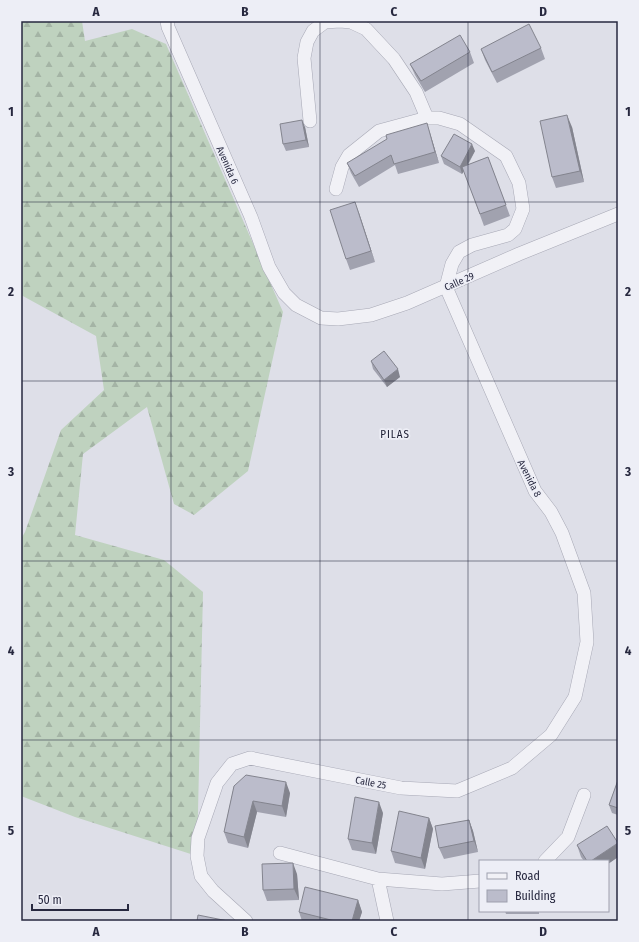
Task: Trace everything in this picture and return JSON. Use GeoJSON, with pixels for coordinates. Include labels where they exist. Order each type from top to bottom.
{"type":"FeatureCollection","features":[{"type":"Feature","properties":{"kind":"street","name":"Avenida 6"},"geometry":{"type":"LineString","coordinates":[[167,21],[168,28],[251,217],[269,268],[284,293],[296,305]]}},
{"type":"Feature","properties":{"kind":"street"},"geometry":{"type":"LineString","coordinates":[[310,121],[304,58],[307,42],[313,31],[324,22],[340,21],[351,22],[366,29],[394,59],[416,92],[427,118]]}},
{"type":"Feature","properties":{"kind":"street"},"geometry":{"type":"LineString","coordinates":[[336,189],[342,167],[349,155],[379,131],[427,118],[439,118],[460,124],[506,156],[519,183],[523,209],[515,229],[508,235],[472,245],[459,252],[452,264],[446,287]]}},
{"type":"Feature","properties":{"kind":"street","name":"Calle 29"},"geometry":{"type":"LineString","coordinates":[[296,305],[321,318],[338,319],[372,315],[446,287],[519,254],[618,214]]}},
{"type":"Feature","properties":{"kind":"street","name":"Avenida 8"},"geometry":{"type":"LineString","coordinates":[[446,287],[534,491],[551,512],[562,533],[584,593],[587,642],[575,697]]}},
{"type":"Feature","properties":{"kind":"street","name":"Calle 25"},"geometry":{"type":"LineString","coordinates":[[246,921],[213,891],[201,876],[197,856],[198,838],[217,783],[232,764],[250,758],[401,788],[457,791],[512,768],[551,735],[575,697]]}},
{"type":"Feature","properties":{"kind":"street"},"geometry":{"type":"LineString","coordinates":[[546,860],[568,837],[584,795]]}},
{"type":"Feature","properties":{"kind":"street"},"geometry":{"type":"LineString","coordinates":[[280,853],[378,879],[442,884],[479,881]]}},
{"type":"Feature","properties":{"kind":"street"},"geometry":{"type":"LineString","coordinates":[[378,879],[387,921]]}},
{"type":"Feature","properties":{"kind":"green space"},"geometry":{"type":"Polygon","coordinates":[[[21,21],[82,21],[85,41],[132,29],[166,44],[283,312],[248,471],[194,515],[174,504],[147,407],[83,454],[75,535],[164,560],[203,592],[197,856],[75,817],[21,796],[21,539],[25,532],[61,430],[104,390],[96,336],[21,295],[21,21]]]}},
{"type":"Feature","properties":{"kind":"building"},"geometry":{"type":"Polygon","coordinates":[[[529,24],[541,48],[492,72],[481,49],[529,24]]]}},
{"type":"Feature","properties":{"kind":"building"},"geometry":{"type":"Polygon","coordinates":[[[460,35],[470,52],[421,81],[410,64],[460,35]]]}},
{"type":"Feature","properties":{"kind":"building"},"geometry":{"type":"Polygon","coordinates":[[[567,115],[580,171],[552,177],[540,121],[567,115]]]}},
{"type":"Feature","properties":{"kind":"building"},"geometry":{"type":"Polygon","coordinates":[[[302,120],[306,140],[283,144],[280,124],[302,120]]]}},
{"type":"Feature","properties":{"kind":"building"},"geometry":{"type":"Polygon","coordinates":[[[427,123],[435,152],[394,164],[391,155],[355,176],[347,163],[387,139],[386,135],[427,123]]]}},
{"type":"Feature","properties":{"kind":"building"},"geometry":{"type":"Polygon","coordinates":[[[454,134],[472,144],[460,167],[441,156],[454,134]]]}},
{"type":"Feature","properties":{"kind":"building"},"geometry":{"type":"Polygon","coordinates":[[[488,157],[506,205],[480,214],[462,167],[488,157]]]}},
{"type":"Feature","properties":{"kind":"building"},"geometry":{"type":"Polygon","coordinates":[[[355,202],[371,251],[346,259],[330,210],[355,202]]]}},
{"type":"Feature","properties":{"kind":"building"},"geometry":{"type":"Polygon","coordinates":[[[384,351],[398,369],[384,380],[371,361],[384,351]]]}},
{"type":"Feature","properties":{"kind":"building"},"geometry":{"type":"Polygon","coordinates":[[[246,775],[286,782],[282,806],[253,801],[244,837],[224,832],[234,786],[246,775]]]}},
{"type":"Feature","properties":{"kind":"building"},"geometry":{"type":"Polygon","coordinates":[[[618,780],[618,808],[609,805],[618,780]]]}},
{"type":"Feature","properties":{"kind":"building"},"geometry":{"type":"Polygon","coordinates":[[[355,797],[379,802],[372,843],[348,839],[355,797]]]}},
{"type":"Feature","properties":{"kind":"building"},"geometry":{"type":"Polygon","coordinates":[[[399,811],[429,818],[421,858],[391,851],[399,811]]]}},
{"type":"Feature","properties":{"kind":"building"},"geometry":{"type":"Polygon","coordinates":[[[469,820],[474,841],[439,848],[435,826],[469,820]]]}},
{"type":"Feature","properties":{"kind":"building"},"geometry":{"type":"Polygon","coordinates":[[[607,826],[618,843],[592,860],[586,860],[577,845],[607,826]]]}},
{"type":"Feature","properties":{"kind":"building"},"geometry":{"type":"Polygon","coordinates":[[[293,863],[294,889],[263,890],[262,864],[293,863]]]}},
{"type":"Feature","properties":{"kind":"building"},"geometry":{"type":"Polygon","coordinates":[[[305,887],[358,900],[352,921],[335,921],[299,912],[305,887]]]}},
{"type":"Feature","properties":{"kind":"building"},"geometry":{"type":"Polygon","coordinates":[[[198,915],[228,921],[197,921],[198,915]]]}},
{"type":"Feature","properties":{"kind":"district","name":"PILAS"},"geometry":{"type":"Point","coordinates":[395,434]}}]}
